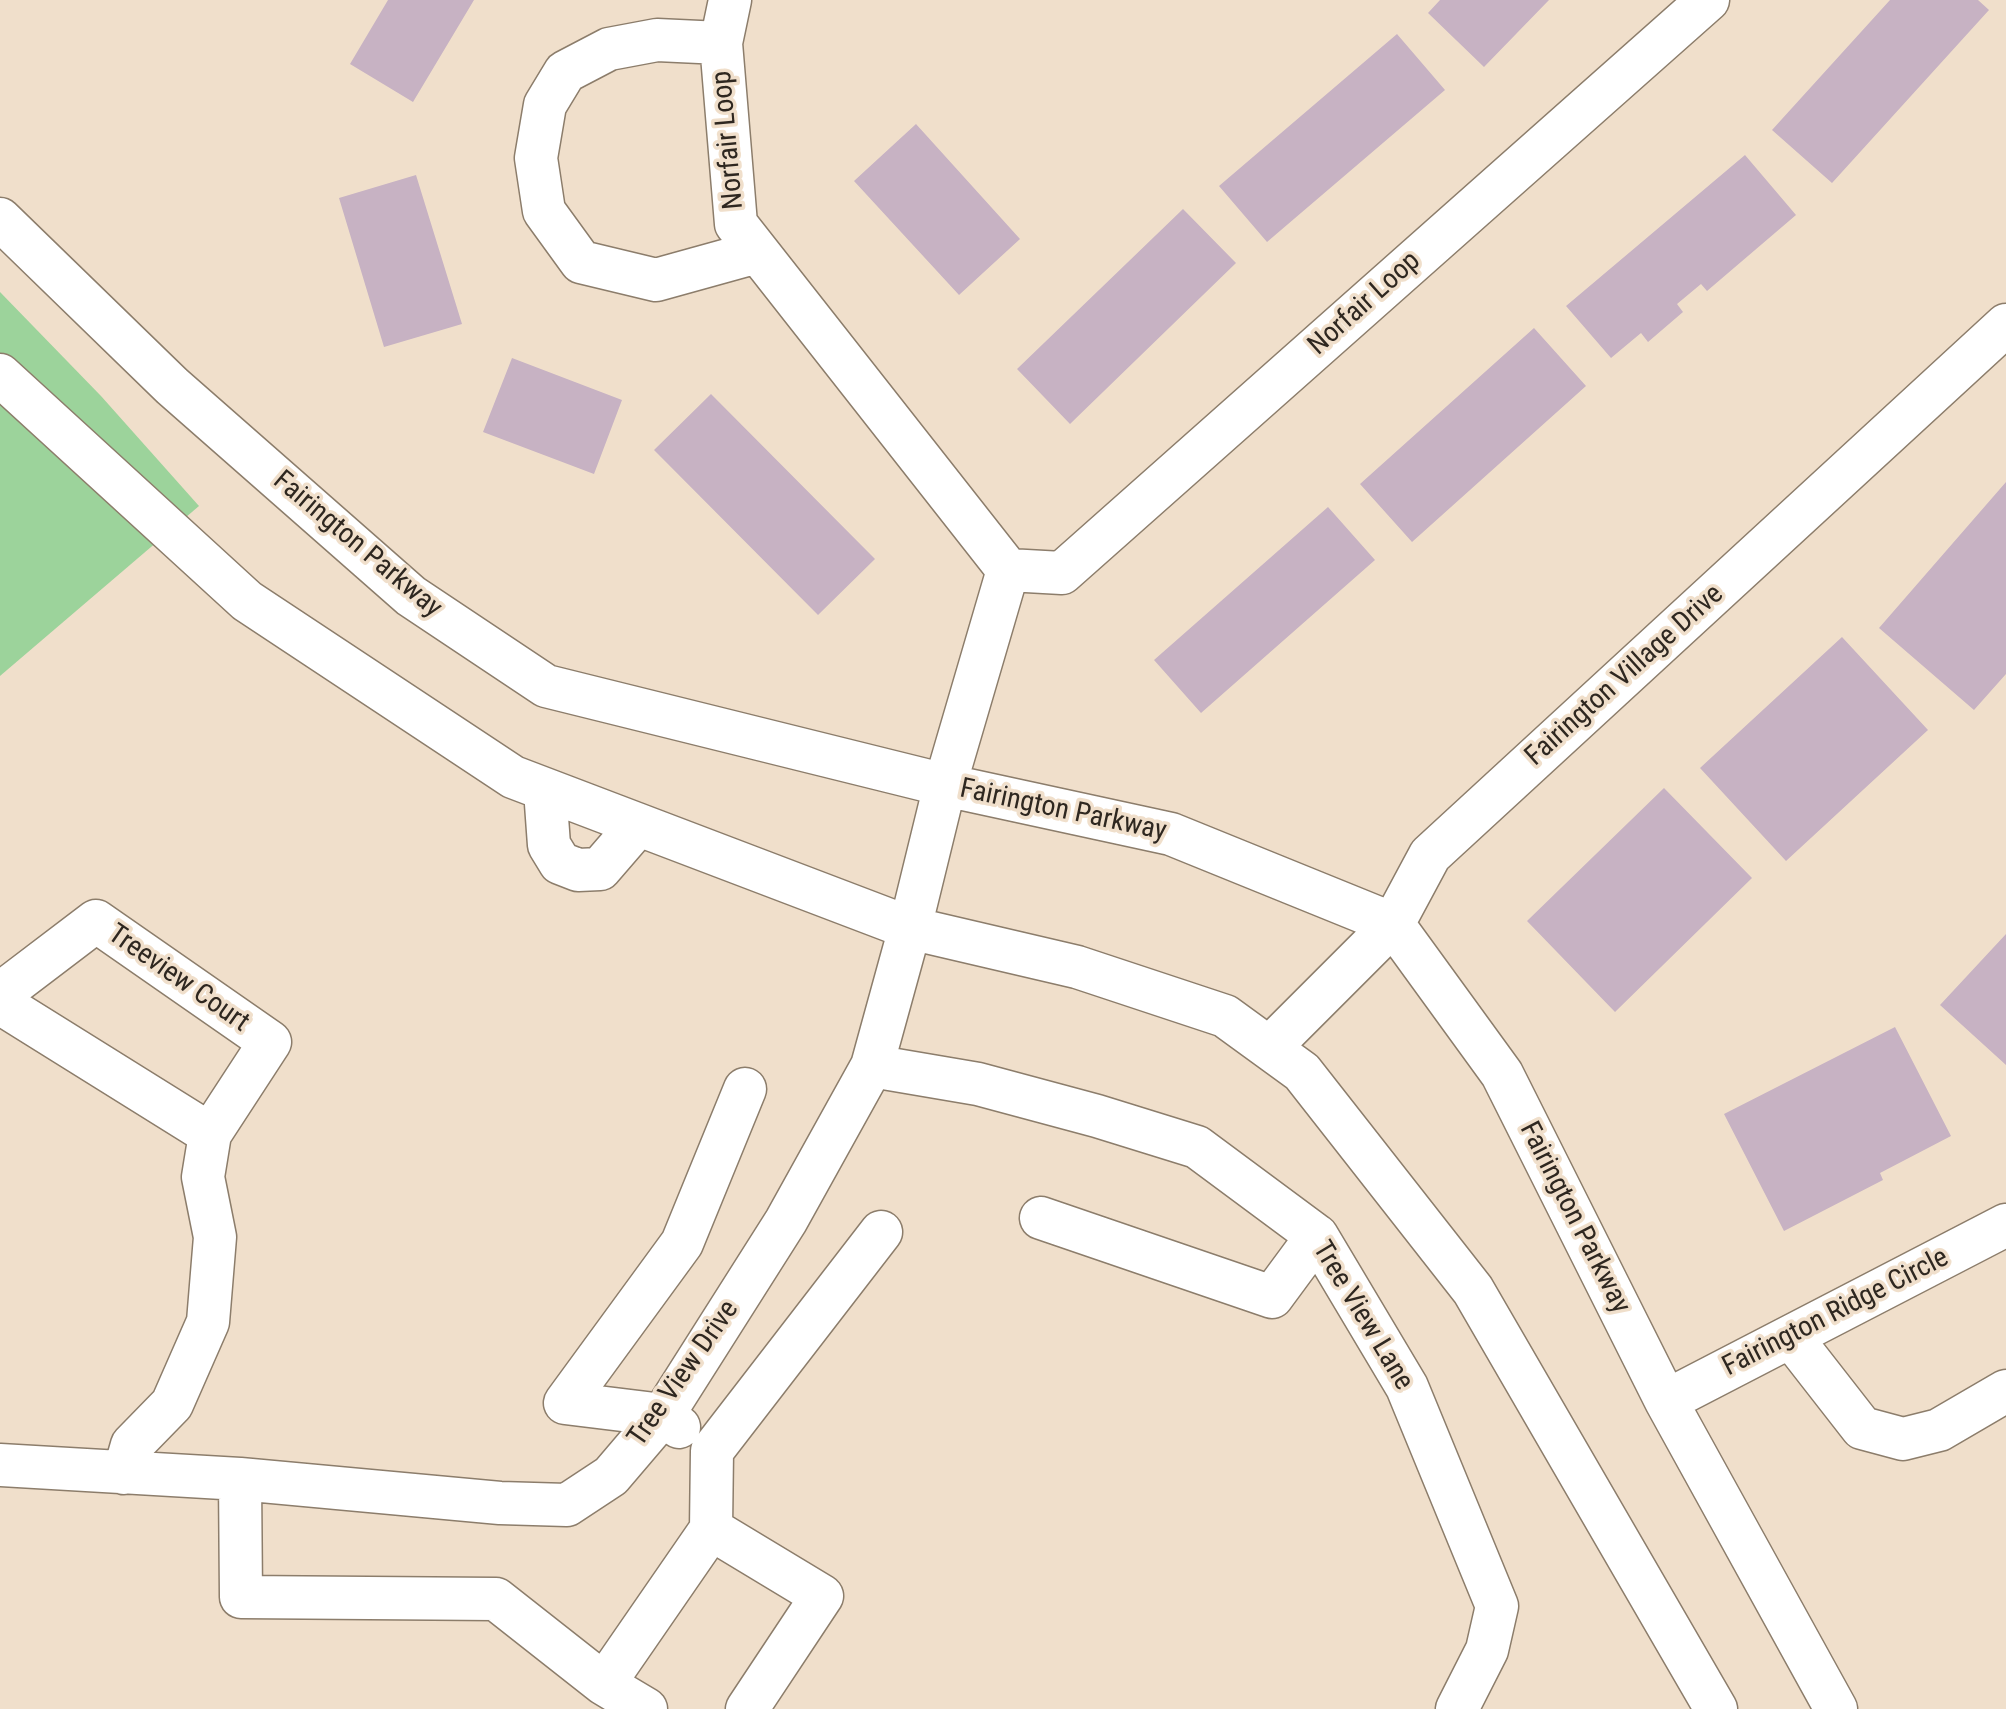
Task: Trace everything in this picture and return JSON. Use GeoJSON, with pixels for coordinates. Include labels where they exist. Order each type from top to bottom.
{"type":"FeatureCollection","features":[{"type":"Feature","properties":{"kind":"street","name":"Norfair Loop"},"geometry":{"type":"LineString","coordinates":[[730,0],[721,43],[736,224],[1008,570],[1062,573],[1708,0]]}},
{"type":"Feature","properties":{"kind":"street"},"geometry":{"type":"LineString","coordinates":[[721,43],[657,40],[609,49],[565,72],[545,105],[536,158],[544,211],[581,262],[656,280],[757,252]]}},
{"type":"Feature","properties":{"kind":"street","name":"Fairington Parkway"},"geometry":{"type":"LineString","coordinates":[[0,219],[172,386],[411,596],[546,686],[945,785],[1171,834],[1393,924],[1502,1074],[1666,1401],[1836,1709]]}},
{"type":"Feature","properties":{"kind":"street","name":"Fairington Village Drive"},"geometry":{"type":"LineString","coordinates":[[1269,1048],[1393,924],[1430,855],[2006,325]]}},
{"type":"Feature","properties":{"kind":"street"},"geometry":{"type":"LineString","coordinates":[[0,375],[247,601],[513,777],[910,928],[1077,967],[1225,1016],[1302,1072],[1473,1290],[1716,1709]]}},
{"type":"Feature","properties":{"kind":"street"},"geometry":{"type":"LineString","coordinates":[[945,785],[1008,570]]}},
{"type":"Feature","properties":{"kind":"street","name":"Tree View Drive"},"geometry":{"type":"LineString","coordinates":[[0,1465],[240,1479],[500,1503],[567,1505],[611,1476],[663,1415],[786,1221],[872,1066],[945,785]]}},
{"type":"Feature","properties":{"kind":"street"},"geometry":{"type":"LineString","coordinates":[[545,790],[549,845],[560,863],[578,870],[600,869],[638,825]]}},
{"type":"Feature","properties":{"kind":"street","name":"Treeview Court"},"geometry":{"type":"LineString","coordinates":[[0,994],[96,921],[270,1042],[210,1134],[203,1177],[215,1237],[208,1322],[172,1404],[132,1445],[124,1473]]}},
{"type":"Feature","properties":{"kind":"street"},"geometry":{"type":"LineString","coordinates":[[0,1003],[210,1134]]}},
{"type":"Feature","properties":{"kind":"street","name":"Tree View Lane"},"geometry":{"type":"LineString","coordinates":[[872,1066],[978,1084],[1197,1147],[1317,1236],[1407,1387],[1497,1606],[1487,1650],[1457,1709]]}},
{"type":"Feature","properties":{"kind":"street"},"geometry":{"type":"LineString","coordinates":[[712,1451],[663,1415],[565,1403],[682,1243],[745,1089]]}},
{"type":"Feature","properties":{"kind":"street"},"geometry":{"type":"LineString","coordinates":[[1041,1218],[1272,1297],[1317,1236]]}},
{"type":"Feature","properties":{"kind":"street","name":"Fairington Ridge Circle"},"geometry":{"type":"LineString","coordinates":[[1666,1401],[2006,1225]]}},
{"type":"Feature","properties":{"kind":"street"},"geometry":{"type":"LineString","coordinates":[[604,1684],[711,1529],[712,1451],[881,1232]]}},
{"type":"Feature","properties":{"kind":"street"},"geometry":{"type":"LineString","coordinates":[[1791,1337],[1862,1428],[1903,1439],[1939,1430],[2006,1391]]}},
{"type":"Feature","properties":{"kind":"street"},"geometry":{"type":"LineString","coordinates":[[240,1479],[241,1597],[496,1599],[604,1684],[646,1709]]}},
{"type":"Feature","properties":{"kind":"street"},"geometry":{"type":"LineString","coordinates":[[711,1529],[822,1596],[747,1709]]}},
{"type":"Feature","properties":{"kind":"green space"},"geometry":{"type":"Polygon","coordinates":[[[0,292],[101,396],[199,506],[0,676],[0,292]]]}},
{"type":"Feature","properties":{"kind":"building"},"geometry":{"type":"Polygon","coordinates":[[[388,0],[474,0],[413,102],[350,64],[388,0]]]}},
{"type":"Feature","properties":{"kind":"building"},"geometry":{"type":"Polygon","coordinates":[[[1440,0],[1549,0],[1484,67],[1428,13],[1440,0]]]}},
{"type":"Feature","properties":{"kind":"building"},"geometry":{"type":"Polygon","coordinates":[[[1890,0],[1978,0],[1989,10],[1832,183],[1772,130],[1890,0]]]}},
{"type":"Feature","properties":{"kind":"building"},"geometry":{"type":"Polygon","coordinates":[[[1397,34],[1445,90],[1267,242],[1219,186],[1397,34]]]}},
{"type":"Feature","properties":{"kind":"building"},"geometry":{"type":"Polygon","coordinates":[[[916,124],[1020,239],[959,295],[854,181],[916,124]]]}},
{"type":"Feature","properties":{"kind":"building"},"geometry":{"type":"Polygon","coordinates":[[[1745,155],[1796,215],[1707,291],[1701,284],[1677,304],[1683,312],[1648,342],[1641,333],[1611,358],[1566,306],[1745,155]]]}},
{"type":"Feature","properties":{"kind":"building"},"geometry":{"type":"Polygon","coordinates":[[[416,175],[462,324],[384,347],[339,198],[416,175]]]}},
{"type":"Feature","properties":{"kind":"building"},"geometry":{"type":"Polygon","coordinates":[[[1183,209],[1236,263],[1070,424],[1017,369],[1183,209]]]}},
{"type":"Feature","properties":{"kind":"building"},"geometry":{"type":"Polygon","coordinates":[[[1534,328],[1586,386],[1412,542],[1360,484],[1534,328]]]}},
{"type":"Feature","properties":{"kind":"building"},"geometry":{"type":"Polygon","coordinates":[[[512,358],[622,400],[594,474],[483,432],[512,358]]]}},
{"type":"Feature","properties":{"kind":"building"},"geometry":{"type":"Polygon","coordinates":[[[711,394],[875,559],[818,615],[654,450],[711,394]]]}},
{"type":"Feature","properties":{"kind":"building"},"geometry":{"type":"Polygon","coordinates":[[[2006,482],[2006,674],[1974,710],[1879,628],[2006,482]]]}},
{"type":"Feature","properties":{"kind":"building"},"geometry":{"type":"Polygon","coordinates":[[[1328,507],[1375,560],[1201,713],[1154,660],[1328,507]]]}},
{"type":"Feature","properties":{"kind":"building"},"geometry":{"type":"Polygon","coordinates":[[[1842,637],[1928,730],[1786,861],[1700,768],[1842,637]]]}},
{"type":"Feature","properties":{"kind":"building"},"geometry":{"type":"Polygon","coordinates":[[[1664,788],[1752,878],[1615,1012],[1527,921],[1664,788]]]}},
{"type":"Feature","properties":{"kind":"building"},"geometry":{"type":"Polygon","coordinates":[[[2006,934],[2006,1065],[1940,1005],[2006,934]]]}},
{"type":"Feature","properties":{"kind":"building"},"geometry":{"type":"Polygon","coordinates":[[[1895,1027],[1951,1136],[1880,1173],[1883,1180],[1784,1231],[1724,1114],[1895,1027]]]}}]}
